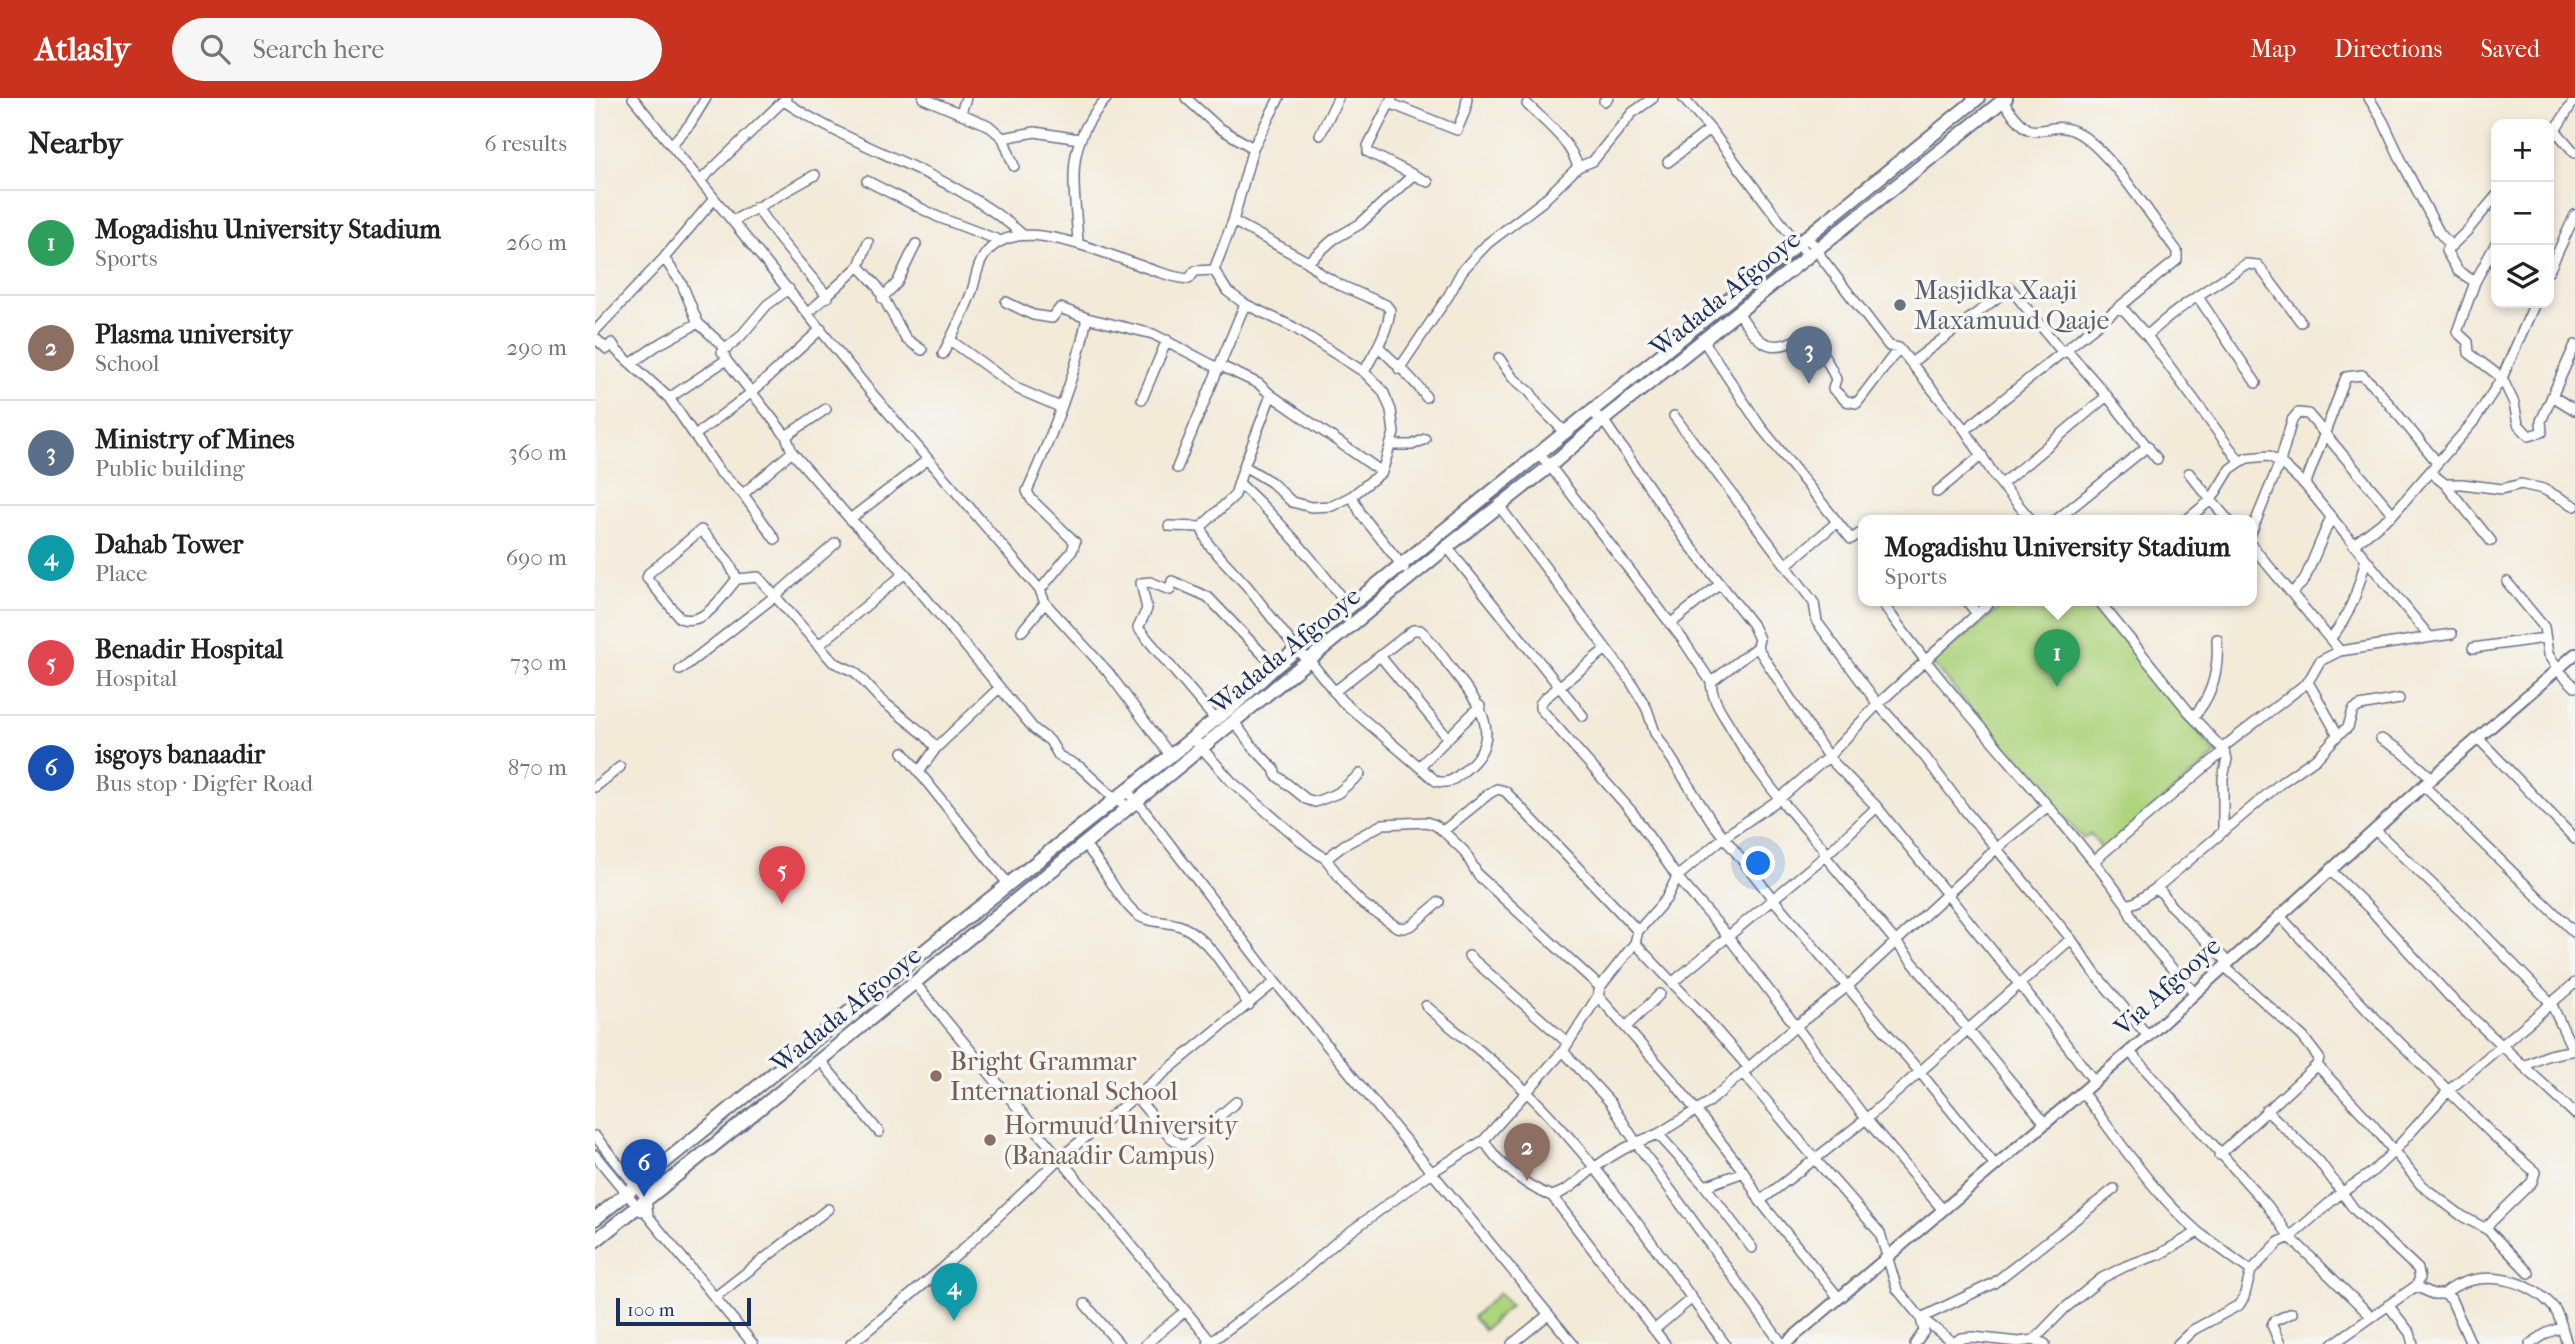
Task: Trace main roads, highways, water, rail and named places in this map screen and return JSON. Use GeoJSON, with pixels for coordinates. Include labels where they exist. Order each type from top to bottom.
{"type":"FeatureCollection","features":[{"type":"Feature","properties":{"kind":"highway","name":"Wadada Afgooye"},"geometry":{"type":"LineString","coordinates":[[595,1241],[1133,804],[1197,741],[1215,719],[1275,667],[1977,98]]}},
{"type":"Feature","properties":{"kind":"highway","name":"Wadada Afgooye"},"geometry":{"type":"LineString","coordinates":[[595,1219],[1170,755],[1234,722],[1447,547],[1551,466],[1603,420],[2004,99]]}},
{"type":"Feature","properties":{"kind":"main road","name":"Via Afgooye"},"geometry":{"type":"LineString","coordinates":[[1786,1343],[2148,1035],[2428,782],[2575,654]]}},
{"type":"Feature","properties":{"kind":"main road"},"geometry":{"type":"LineString","coordinates":[[739,1101],[750,1115]]}},
{"type":"Feature","properties":{"kind":"place","name":"Masjidka Xaaji Maxamuud Qaaje"},"geometry":{"type":"Point","coordinates":[1900,305]}},
{"type":"Feature","properties":{"kind":"place","name":"Ministry of Mines"},"geometry":{"type":"Point","coordinates":[1809,384]}},
{"type":"Feature","properties":{"kind":"place","name":"Mogadishu University Stadium"},"geometry":{"type":"Point","coordinates":[2057,687]}},
{"type":"Feature","properties":{"kind":"place","name":"Benadir Hospital"},"geometry":{"type":"Point","coordinates":[782,904]}},
{"type":"Feature","properties":{"kind":"place","name":"Bright Grammar International School"},"geometry":{"type":"Point","coordinates":[936,1076]}},
{"type":"Feature","properties":{"kind":"place","name":"Hormuud University (Banaadir Campus)"},"geometry":{"type":"Point","coordinates":[990,1140]}},
{"type":"Feature","properties":{"kind":"place","name":"Plasma university"},"geometry":{"type":"Point","coordinates":[1527,1181]}},
{"type":"Feature","properties":{"kind":"place","name":"isgoys banaadir"},"geometry":{"type":"Point","coordinates":[644,1197]}},
{"type":"Feature","properties":{"kind":"place","name":"Dahab Tower"},"geometry":{"type":"Point","coordinates":[954,1321]}}]}
